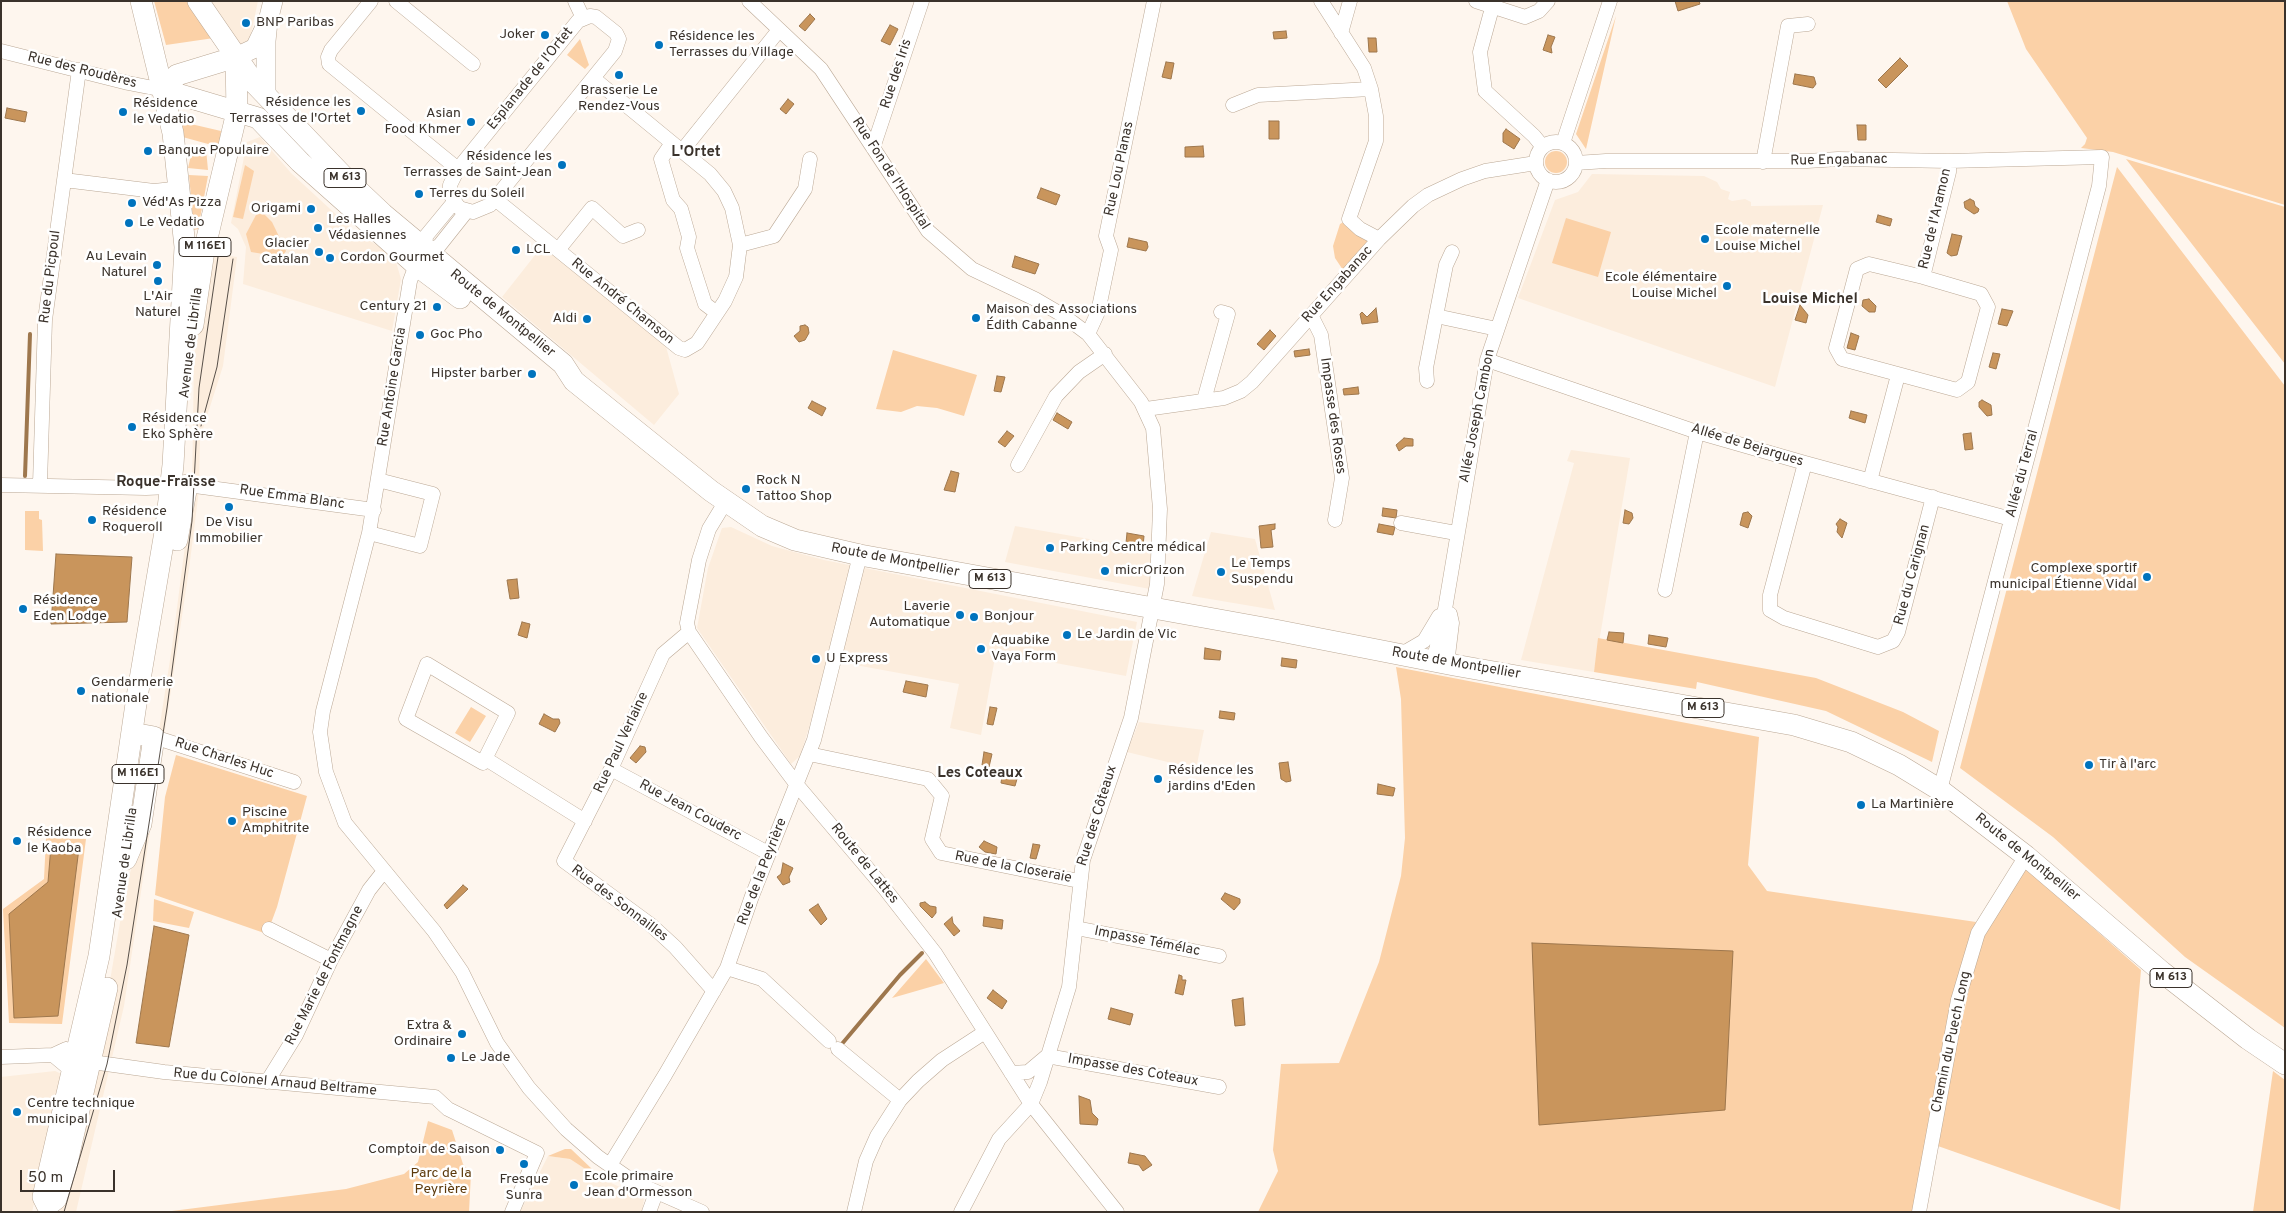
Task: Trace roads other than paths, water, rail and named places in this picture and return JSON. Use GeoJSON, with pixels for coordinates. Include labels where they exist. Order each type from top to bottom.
{"type":"FeatureCollection","features":[{"type":"Feature","properties":{"kind":"main road"},"geometry":{"type":"LineString","coordinates":[[141,1],[164,90]]}},
{"type":"Feature","properties":{"kind":"main road","name":"Route de Montpellier"},"geometry":{"type":"LineString","coordinates":[[198,1],[236,57],[266,96],[421,258]]}},
{"type":"Feature","properties":{"kind":"main road"},"geometry":{"type":"LineString","coordinates":[[164,90],[177,75],[236,57]]}},
{"type":"Feature","properties":{"kind":"main road","name":"M 116E1"},"geometry":{"type":"LineString","coordinates":[[236,57],[237,112]]}},
{"type":"Feature","properties":{"kind":"main road","name":"M 613"},"geometry":{"type":"LineString","coordinates":[[164,90],[237,112]]}},
{"type":"Feature","properties":{"kind":"main road","name":"Avenue de Librilla"},"geometry":{"type":"LineString","coordinates":[[87,1061],[43,1197],[46,1208],[56,1199],[66,1167],[87,1061],[103,924],[144,735],[166,526],[178,487],[173,466],[185,247],[173,133],[164,90]]}},
{"type":"Feature","properties":{"kind":"main road","name":"Avenue de Librilla"},"geometry":{"type":"LineString","coordinates":[[66,1167],[65,1144],[111,966],[160,636],[158,610],[178,487],[187,371],[204,251],[237,112]]}},
{"type":"Feature","properties":{"kind":"main road","name":"Route de Montpellier"},"geometry":{"type":"LineString","coordinates":[[237,112],[258,118],[300,162],[421,258],[563,364],[574,381],[726,501],[762,526],[795,540],[860,555],[1153,607],[1449,664],[1794,725],[1850,742],[1899,764],[1940,790],[2026,856],[2162,972],[2248,1039],[2285,1064]]}},
{"type":"Feature","properties":{"kind":"street"},"geometry":{"type":"LineString","coordinates":[[266,96],[266,42],[268,21],[273,1]]}},
{"type":"Feature","properties":{"kind":"street"},"geometry":{"type":"LineString","coordinates":[[371,1],[332,50],[328,57],[330,64],[458,169]]}},
{"type":"Feature","properties":{"kind":"street"},"geometry":{"type":"LineString","coordinates":[[396,1],[473,64]]}},
{"type":"Feature","properties":{"kind":"street"},"geometry":{"type":"LineString","coordinates":[[575,1],[583,18]]}},
{"type":"Feature","properties":{"kind":"street","name":"Rue Fon de l'Hospital"},"geometry":{"type":"LineString","coordinates":[[749,1],[821,69],[928,232],[972,269],[1035,299],[1064,316],[1088,334],[1146,409],[1153,428],[1160,509],[1157,584],[1153,607]]}},
{"type":"Feature","properties":{"kind":"street","name":"Rue des Iris"},"geometry":{"type":"LineString","coordinates":[[873,148],[922,1]]}},
{"type":"Feature","properties":{"kind":"street","name":"Rue Lou Planas"},"geometry":{"type":"LineString","coordinates":[[1088,334],[1098,312],[1111,250],[1106,236],[1154,1]]}},
{"type":"Feature","properties":{"kind":"street"},"geometry":{"type":"LineString","coordinates":[[1321,1],[1364,68],[1371,89],[1376,116],[1376,141],[1349,219],[1360,229],[1379,239]]}},
{"type":"Feature","properties":{"kind":"street"},"geometry":{"type":"LineString","coordinates":[[1341,33],[1350,1]]}},
{"type":"Feature","properties":{"kind":"street"},"geometry":{"type":"LineString","coordinates":[[1476,1],[1492,8],[1525,17],[1539,11],[1548,1]]}},
{"type":"Feature","properties":{"kind":"street"},"geometry":{"type":"LineString","coordinates":[[1563,143],[1610,1]]}},
{"type":"Feature","properties":{"kind":"street"},"geometry":{"type":"LineString","coordinates":[[1492,8],[1480,52],[1485,91],[1534,136],[1543,147]]}},
{"type":"Feature","properties":{"kind":"street","name":"Esplanade de l'Ortet"},"geometry":{"type":"LineString","coordinates":[[454,202],[450,185],[458,169],[583,18],[596,17],[616,33],[619,39],[615,51],[495,199],[482,211],[466,212]]}},
{"type":"Feature","properties":{"kind":"street"},"geometry":{"type":"LineString","coordinates":[[236,57],[255,48],[268,21]]}},
{"type":"Feature","properties":{"kind":"street"},"geometry":{"type":"LineString","coordinates":[[1763,162],[1788,26],[1808,24]]}},
{"type":"Feature","properties":{"kind":"street"},"geometry":{"type":"LineString","coordinates":[[717,313],[705,304],[687,248],[689,237],[681,209],[673,200],[662,159],[677,147],[779,30]]}},
{"type":"Feature","properties":{"kind":"street","name":"Rue des Roudères"},"geometry":{"type":"LineString","coordinates":[[1,51],[128,84],[164,90]]}},
{"type":"Feature","properties":{"kind":"street","name":"Rue du Picpoul"},"geometry":{"type":"LineString","coordinates":[[40,484],[45,320],[79,70]]}},
{"type":"Feature","properties":{"kind":"street","name":"Rue André Chamson"},"geometry":{"type":"LineString","coordinates":[[495,199],[679,348],[685,350],[697,344],[717,313],[736,277],[740,245],[738,226],[724,191],[710,174],[594,78]]}},
{"type":"Feature","properties":{"kind":"street"},"geometry":{"type":"LineString","coordinates":[[1233,105],[1258,95],[1371,89]]}},
{"type":"Feature","properties":{"kind":"street"},"geometry":{"type":"LineString","coordinates":[[1556,142],[1563,143],[1573,150],[1576,163],[1573,173],[1564,180],[1548,180],[1540,173],[1536,163],[1539,152],[1543,147],[1556,142]]}},
{"type":"Feature","properties":{"kind":"street","name":"Rue Engabanac"},"geometry":{"type":"LineString","coordinates":[[1576,163],[1606,161],[1763,162],[1838,159],[1949,161],[2102,157]]}},
{"type":"Feature","properties":{"kind":"street","name":"Allée du Terral"},"geometry":{"type":"LineString","coordinates":[[1940,790],[2099,186],[2102,157]]}},
{"type":"Feature","properties":{"kind":"street"},"geometry":{"type":"LineString","coordinates":[[740,245],[774,236],[805,189],[810,159]]}},
{"type":"Feature","properties":{"kind":"street","name":"Rue de l'Aramon"},"geometry":{"type":"LineString","coordinates":[[1898,375],[1842,359],[1836,348],[1857,269],[1868,264],[1922,277],[1949,172],[1949,161]]}},
{"type":"Feature","properties":{"kind":"street","name":"Rue Engabanac"},"geometry":{"type":"LineString","coordinates":[[1146,409],[1224,398],[1246,387],[1379,239],[1413,206],[1440,189],[1485,171],[1536,163]]}},
{"type":"Feature","properties":{"kind":"street"},"geometry":{"type":"LineString","coordinates":[[64,180],[154,191],[173,189],[179,181]]}},
{"type":"Feature","properties":{"kind":"street","name":"Allée Joseph Cambon"},"geometry":{"type":"LineString","coordinates":[[1449,664],[1442,627],[1486,360],[1548,180]]}},
{"type":"Feature","properties":{"kind":"street"},"geometry":{"type":"LineString","coordinates":[[454,202],[466,212],[439,246],[421,258],[426,236],[454,202]]}},
{"type":"Feature","properties":{"kind":"street"},"geometry":{"type":"LineString","coordinates":[[558,250],[592,208],[623,236],[638,230]]}},
{"type":"Feature","properties":{"kind":"street"},"geometry":{"type":"LineString","coordinates":[[1427,381],[1426,368],[1436,316],[1446,265],[1452,252]]}},
{"type":"Feature","properties":{"kind":"street","name":"Rue Antoine Garcia"},"geometry":{"type":"LineString","coordinates":[[421,258],[410,281],[374,510],[351,598],[320,732],[326,772],[339,811],[358,840],[434,931],[462,972],[497,1043],[529,1088],[573,1136],[634,1182],[702,1212]]}},
{"type":"Feature","properties":{"kind":"street"},"geometry":{"type":"LineString","coordinates":[[1870,480],[1898,375],[1957,390],[1968,382],[1988,306],[1981,294],[1922,277]]}},
{"type":"Feature","properties":{"kind":"street"},"geometry":{"type":"LineString","coordinates":[[1204,400],[1228,314],[1221,312]]}},
{"type":"Feature","properties":{"kind":"street","name":"Impasse des Roses"},"geometry":{"type":"LineString","coordinates":[[1311,315],[1321,334],[1342,478],[1335,520]]}},
{"type":"Feature","properties":{"kind":"street"},"geometry":{"type":"LineString","coordinates":[[1436,316],[1497,329]]}},
{"type":"Feature","properties":{"kind":"street"},"geometry":{"type":"LineString","coordinates":[[1018,465],[1056,396],[1079,372],[1105,354]]}},
{"type":"Feature","properties":{"kind":"street","name":"Allée de Bejargues"},"geometry":{"type":"LineString","coordinates":[[1486,360],[1697,432],[1805,464],[2011,519]]}},
{"type":"Feature","properties":{"kind":"street"},"geometry":{"type":"LineString","coordinates":[[1664,590],[1697,432]]}},
{"type":"Feature","properties":{"kind":"street","name":"Rue du Carignan"},"geometry":{"type":"LineString","coordinates":[[1805,464],[1770,595],[1770,610],[1784,618],[1878,647],[1893,641],[1898,632],[1933,497]]}},
{"type":"Feature","properties":{"kind":"street"},"geometry":{"type":"LineString","coordinates":[[369,533],[420,546],[433,494],[378,480]]}},
{"type":"Feature","properties":{"kind":"street","name":"Rue Emma Blanc"},"geometry":{"type":"LineString","coordinates":[[1,485],[178,487],[263,493],[374,510]]}},
{"type":"Feature","properties":{"kind":"street"},"geometry":{"type":"LineString","coordinates":[[689,632],[687,623],[698,560],[708,529],[726,501]]}},
{"type":"Feature","properties":{"kind":"street"},"geometry":{"type":"LineString","coordinates":[[1401,523],[1456,533]]}},
{"type":"Feature","properties":{"kind":"street","name":"Rue de la Peyrière"},"geometry":{"type":"LineString","coordinates":[[610,1164],[727,968],[768,853],[809,754],[860,555]]}},
{"type":"Feature","properties":{"kind":"street","name":"Allée Joseph Cambon"},"geometry":{"type":"LineString","coordinates":[[1446,599],[1452,623],[1449,664]]}},
{"type":"Feature","properties":{"kind":"street","name":"Allée Joseph Cambon"},"geometry":{"type":"LineString","coordinates":[[1400,655],[1424,641],[1437,623],[1446,599]]}},
{"type":"Feature","properties":{"kind":"street","name":"Rue des Côteaux"},"geometry":{"type":"LineString","coordinates":[[961,1212],[999,1139],[1031,1104],[1040,1082],[1046,1056],[1069,987],[1079,881],[1083,860],[1131,718],[1153,607]]}},
{"type":"Feature","properties":{"kind":"street","name":"Rue Paul Verlaine"},"geometry":{"type":"LineString","coordinates":[[564,861],[586,821],[663,654],[689,632]]}},
{"type":"Feature","properties":{"kind":"street","name":"Route de Lattes"},"geometry":{"type":"LineString","coordinates":[[689,632],[797,785],[885,889],[935,953],[1031,1104],[1117,1212]]}},
{"type":"Feature","properties":{"kind":"street"},"geometry":{"type":"LineString","coordinates":[[427,664],[508,713],[486,759],[483,763],[406,718],[427,664]]}},
{"type":"Feature","properties":{"kind":"street","name":"Rue Charles Huc"},"geometry":{"type":"LineString","coordinates":[[144,735],[294,782]]}},
{"type":"Feature","properties":{"kind":"street","name":"Rue de la Closeraie"},"geometry":{"type":"LineString","coordinates":[[809,754],[928,779],[942,796],[932,839],[941,853],[1079,881]]}},
{"type":"Feature","properties":{"kind":"street"},"geometry":{"type":"LineString","coordinates":[[486,759],[586,821]]}},
{"type":"Feature","properties":{"kind":"street","name":"Rue Jean Couderc"},"geometry":{"type":"LineString","coordinates":[[611,768],[768,853]]}},
{"type":"Feature","properties":{"kind":"street","name":"Chemin du Puech Long"},"geometry":{"type":"LineString","coordinates":[[1919,1212],[1958,1000],[1978,932],[2026,856]]}},
{"type":"Feature","properties":{"kind":"street","name":"Rue des Sonnailles"},"geometry":{"type":"LineString","coordinates":[[564,861],[651,925],[675,946],[714,991]]}},
{"type":"Feature","properties":{"kind":"street","name":"Rue Marie de Fontmagne"},"geometry":{"type":"LineString","coordinates":[[267,1082],[296,1034],[331,960],[369,890],[384,872]]}},
{"type":"Feature","properties":{"kind":"street","name":"Impasse Témélac"},"geometry":{"type":"LineString","coordinates":[[1076,928],[1219,956]]}},
{"type":"Feature","properties":{"kind":"street"},"geometry":{"type":"LineString","coordinates":[[269,929],[331,960]]}},
{"type":"Feature","properties":{"kind":"street"},"geometry":{"type":"LineString","coordinates":[[727,968],[762,980],[834,1045],[900,1100]]}},
{"type":"Feature","properties":{"kind":"street"},"geometry":{"type":"LineString","coordinates":[[854,1212],[866,1161],[877,1136],[900,1100],[942,1060],[985,1032]]}},
{"type":"Feature","properties":{"kind":"street","name":"Rue du Colonel Arnaud Beltrame"},"geometry":{"type":"LineString","coordinates":[[1,1057],[53,1055],[65,1065],[87,1061],[164,1072],[435,1097],[448,1108],[537,1153],[512,1212]]}},
{"type":"Feature","properties":{"kind":"street"},"geometry":{"type":"LineString","coordinates":[[1011,1073],[1028,1072],[1046,1056]]}},
{"type":"Feature","properties":{"kind":"street","name":"Impasse des Coteaux"},"geometry":{"type":"LineString","coordinates":[[1046,1056],[1220,1087]]}},
{"type":"Feature","properties":{"kind":"street"},"geometry":{"type":"LineString","coordinates":[[649,1212],[656,1192]]}},
{"type":"Feature","properties":{"kind":"waterway"},"geometry":{"type":"LineString","coordinates":[[25,476],[30,334]]}},
{"type":"Feature","properties":{"kind":"waterway"},"geometry":{"type":"LineString","coordinates":[[841,1045],[900,975],[922,953]]}},
{"type":"Feature","properties":{"kind":"tram line"},"geometry":{"type":"LineString","coordinates":[[64,1212],[107,1064],[127,965],[167,708],[192,521],[199,388],[218,257]]}},
{"type":"Feature","properties":{"kind":"tram line"},"geometry":{"type":"LineString","coordinates":[[201,426],[217,367],[233,259]]}},
{"type":"Feature","properties":{"kind":"place","name":"BNP Paribas"},"geometry":{"type":"Point","coordinates":[246,23]}},
{"type":"Feature","properties":{"kind":"place","name":"Joker"},"geometry":{"type":"Point","coordinates":[545,35]}},
{"type":"Feature","properties":{"kind":"place","name":"Résidence les Terrasses du Village"},"geometry":{"type":"Point","coordinates":[659,45]}},
{"type":"Feature","properties":{"kind":"place","name":"Brasserie Le Rendez-Vous"},"geometry":{"type":"Point","coordinates":[619,75]}},
{"type":"Feature","properties":{"kind":"place","name":"Résidence les Terrasses de l'Ortet"},"geometry":{"type":"Point","coordinates":[361,111]}},
{"type":"Feature","properties":{"kind":"place","name":"Résidence le Vedatio"},"geometry":{"type":"Point","coordinates":[123,112]}},
{"type":"Feature","properties":{"kind":"place","name":"Asian Food Khmer"},"geometry":{"type":"Point","coordinates":[471,122]}},
{"type":"Feature","properties":{"kind":"place","name":"Banque Populaire"},"geometry":{"type":"Point","coordinates":[148,151]}},
{"type":"Feature","properties":{"kind":"place","name":"Résidence les Terrasses de Saint-Jean"},"geometry":{"type":"Point","coordinates":[562,165]}},
{"type":"Feature","properties":{"kind":"place","name":"Terres du Soleil"},"geometry":{"type":"Point","coordinates":[419,194]}},
{"type":"Feature","properties":{"kind":"place","name":"Véd'As Pizza"},"geometry":{"type":"Point","coordinates":[132,203]}},
{"type":"Feature","properties":{"kind":"place","name":"Origami"},"geometry":{"type":"Point","coordinates":[311,209]}},
{"type":"Feature","properties":{"kind":"place","name":"Le Vedatio"},"geometry":{"type":"Point","coordinates":[129,223]}},
{"type":"Feature","properties":{"kind":"place","name":"Les Halles Védasiennes"},"geometry":{"type":"Point","coordinates":[318,228]}},
{"type":"Feature","properties":{"kind":"place","name":"Ecole maternelle Louise Michel"},"geometry":{"type":"Point","coordinates":[1705,239]}},
{"type":"Feature","properties":{"kind":"place","name":"LCL"},"geometry":{"type":"Point","coordinates":[516,250]}},
{"type":"Feature","properties":{"kind":"place","name":"Glacier Catalan"},"geometry":{"type":"Point","coordinates":[319,252]}},
{"type":"Feature","properties":{"kind":"place","name":"Cordon Gourmet"},"geometry":{"type":"Point","coordinates":[330,258]}},
{"type":"Feature","properties":{"kind":"place","name":"Au Levain Naturel"},"geometry":{"type":"Point","coordinates":[157,265]}},
{"type":"Feature","properties":{"kind":"place","name":"L'Air Naturel"},"geometry":{"type":"Point","coordinates":[158,281]}},
{"type":"Feature","properties":{"kind":"place","name":"Ecole élémentaire Louise Michel"},"geometry":{"type":"Point","coordinates":[1727,286]}},
{"type":"Feature","properties":{"kind":"place","name":"Century 21"},"geometry":{"type":"Point","coordinates":[437,307]}},
{"type":"Feature","properties":{"kind":"place","name":"Maison des Associations Édith Cabanne"},"geometry":{"type":"Point","coordinates":[976,318]}},
{"type":"Feature","properties":{"kind":"place","name":"Aldi"},"geometry":{"type":"Point","coordinates":[587,319]}},
{"type":"Feature","properties":{"kind":"place","name":"Goc Pho"},"geometry":{"type":"Point","coordinates":[420,335]}},
{"type":"Feature","properties":{"kind":"place","name":"Hipster barber"},"geometry":{"type":"Point","coordinates":[532,374]}},
{"type":"Feature","properties":{"kind":"place","name":"Résidence Eko Sphère"},"geometry":{"type":"Point","coordinates":[132,427]}},
{"type":"Feature","properties":{"kind":"place","name":"Rock N Tattoo Shop"},"geometry":{"type":"Point","coordinates":[746,489]}},
{"type":"Feature","properties":{"kind":"place","name":"De Visu Immobilier"},"geometry":{"type":"Point","coordinates":[229,507]}},
{"type":"Feature","properties":{"kind":"place","name":"Résidence Roqueroll"},"geometry":{"type":"Point","coordinates":[92,520]}},
{"type":"Feature","properties":{"kind":"place","name":"Parking Centre médical"},"geometry":{"type":"Point","coordinates":[1050,548]}},
{"type":"Feature","properties":{"kind":"place","name":"micrOrizon"},"geometry":{"type":"Point","coordinates":[1105,571]}},
{"type":"Feature","properties":{"kind":"place","name":"Le Temps Suspendu"},"geometry":{"type":"Point","coordinates":[1221,572]}},
{"type":"Feature","properties":{"kind":"place","name":"Complexe sportif municipal Étienne Vidal"},"geometry":{"type":"Point","coordinates":[2147,577]}},
{"type":"Feature","properties":{"kind":"place","name":"Résidence Eden Lodge"},"geometry":{"type":"Point","coordinates":[23,609]}},
{"type":"Feature","properties":{"kind":"place","name":"Laverie Automatique"},"geometry":{"type":"Point","coordinates":[960,615]}},
{"type":"Feature","properties":{"kind":"place","name":"Bonjour"},"geometry":{"type":"Point","coordinates":[974,617]}},
{"type":"Feature","properties":{"kind":"place","name":"Le Jardin de Vic"},"geometry":{"type":"Point","coordinates":[1067,635]}},
{"type":"Feature","properties":{"kind":"place","name":"Aquabike Vaya Form"},"geometry":{"type":"Point","coordinates":[981,649]}},
{"type":"Feature","properties":{"kind":"place","name":"U Express"},"geometry":{"type":"Point","coordinates":[816,659]}},
{"type":"Feature","properties":{"kind":"place","name":"Gendarmerie nationale"},"geometry":{"type":"Point","coordinates":[81,691]}},
{"type":"Feature","properties":{"kind":"place","name":"Tir à l'arc"},"geometry":{"type":"Point","coordinates":[2089,765]}},
{"type":"Feature","properties":{"kind":"place","name":"Résidence les jardins d'Eden"},"geometry":{"type":"Point","coordinates":[1158,779]}},
{"type":"Feature","properties":{"kind":"place","name":"La Martinière"},"geometry":{"type":"Point","coordinates":[1861,805]}},
{"type":"Feature","properties":{"kind":"place","name":"Piscine Amphitrite"},"geometry":{"type":"Point","coordinates":[232,821]}},
{"type":"Feature","properties":{"kind":"place","name":"Résidence le Kaoba"},"geometry":{"type":"Point","coordinates":[17,841]}},
{"type":"Feature","properties":{"kind":"place","name":"Extra & Ordinaire"},"geometry":{"type":"Point","coordinates":[462,1034]}},
{"type":"Feature","properties":{"kind":"place","name":"Le Jade"},"geometry":{"type":"Point","coordinates":[451,1058]}},
{"type":"Feature","properties":{"kind":"place","name":"Centre technique municipal"},"geometry":{"type":"Point","coordinates":[17,1112]}},
{"type":"Feature","properties":{"kind":"place","name":"Comptoir de Saison"},"geometry":{"type":"Point","coordinates":[500,1150]}},
{"type":"Feature","properties":{"kind":"place","name":"Fresque Sunra"},"geometry":{"type":"Point","coordinates":[524,1164]}},
{"type":"Feature","properties":{"kind":"place","name":"Ecole primaire Jean d'Ormesson"},"geometry":{"type":"Point","coordinates":[574,1185]}},
{"type":"Feature","properties":{"kind":"district","name":"L'Ortet"},"geometry":{"type":"Point","coordinates":[696,153]}},
{"type":"Feature","properties":{"kind":"district","name":"Louise Michel"},"geometry":{"type":"Point","coordinates":[1810,300]}},
{"type":"Feature","properties":{"kind":"district","name":"Roque-Fraïsse"},"geometry":{"type":"Point","coordinates":[166,483]}},
{"type":"Feature","properties":{"kind":"district","name":"Les Coteaux"},"geometry":{"type":"Point","coordinates":[980,774]}},
{"type":"Feature","properties":{"kind":"park label","name":"Parc de la Peyrière"},"geometry":{"type":"Point","coordinates":[441,1182]}}]}
